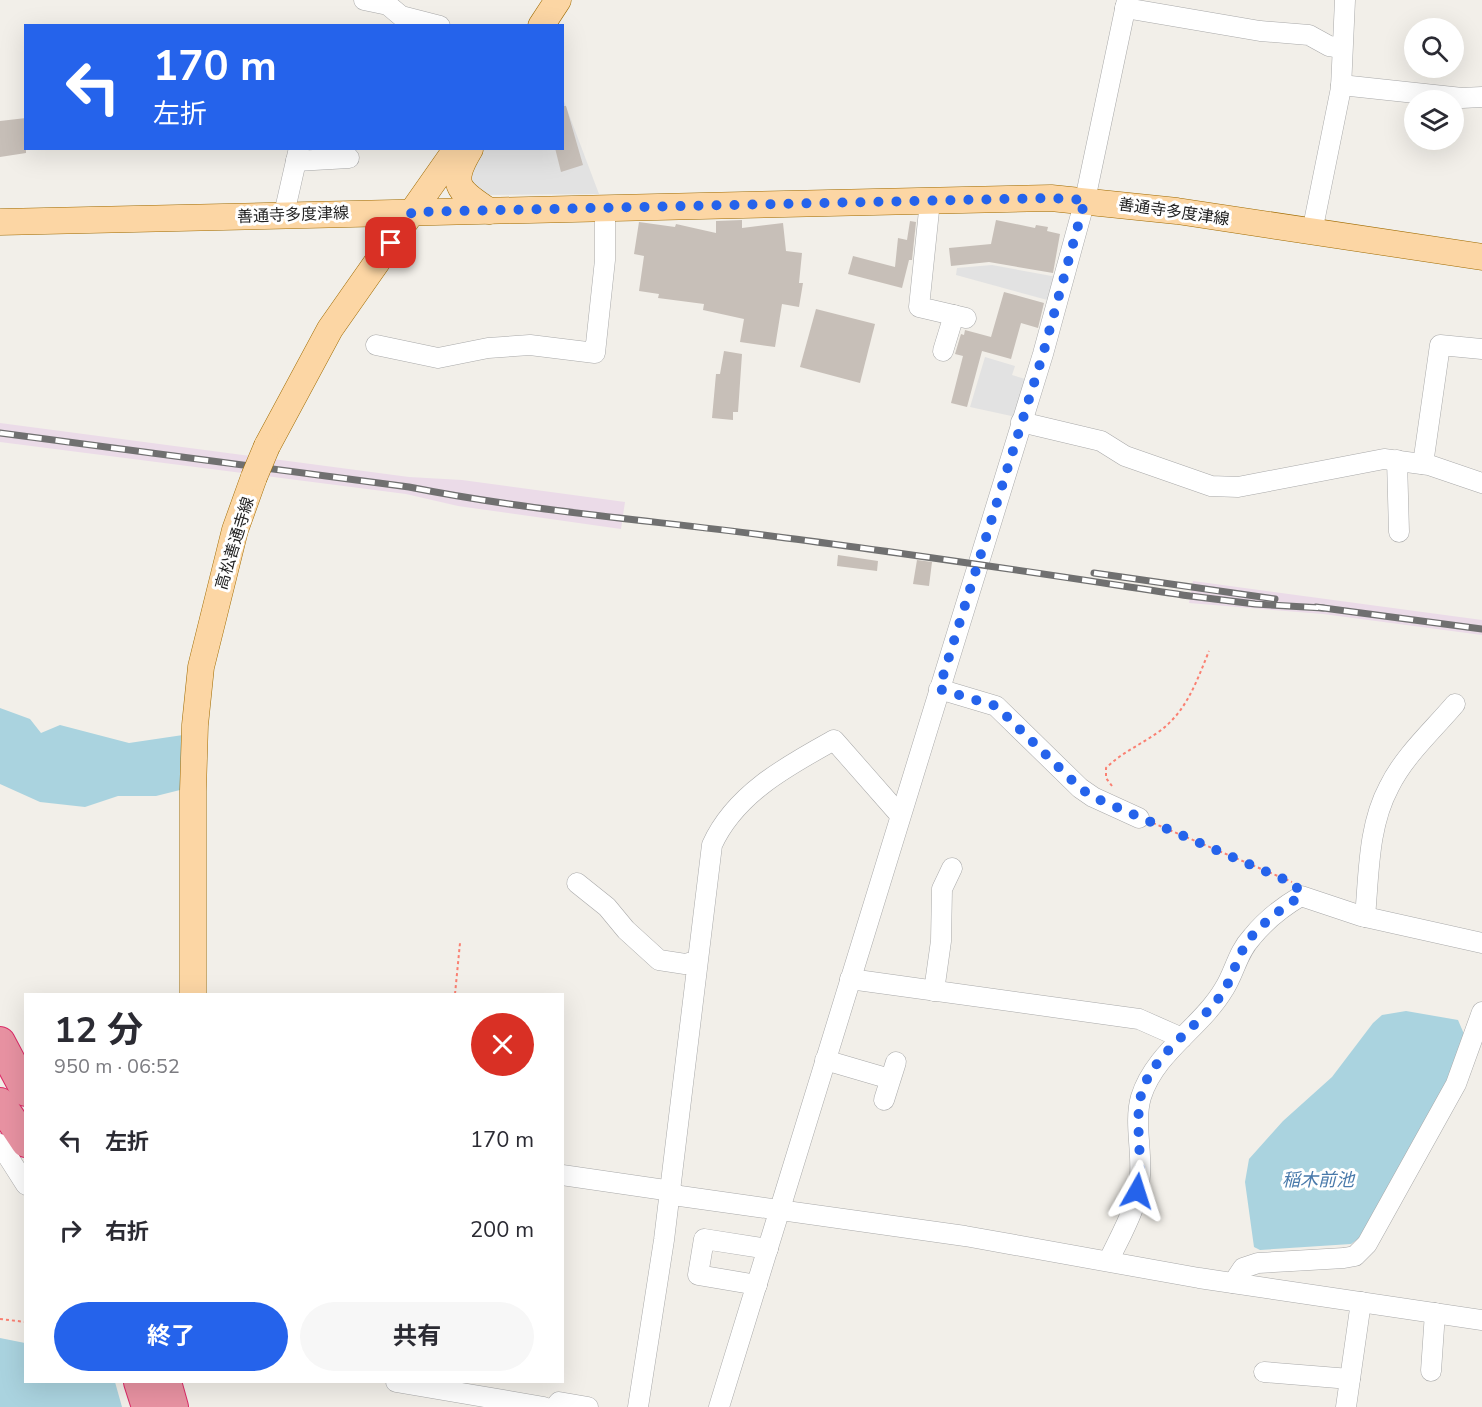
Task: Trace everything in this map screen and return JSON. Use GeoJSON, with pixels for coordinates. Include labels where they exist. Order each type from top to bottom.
{"type":"FeatureCollection","features":[{"type":"Feature","properties":{"kind":"highway"},"geometry":{"type":"LineString","coordinates":[[0,1042],[24,1087]]}},
{"type":"Feature","properties":{"kind":"highway"},"geometry":{"type":"LineString","coordinates":[[0,1059],[24,1095]]}},
{"type":"Feature","properties":{"kind":"highway"},"geometry":{"type":"LineString","coordinates":[[0,1103],[24,1140]]}},
{"type":"Feature","properties":{"kind":"highway"},"geometry":{"type":"LineString","coordinates":[[0,1118],[24,1145]]}},
{"type":"Feature","properties":{"kind":"highway"},"geometry":{"type":"LineString","coordinates":[[139,1383],[147,1407]]}},
{"type":"Feature","properties":{"kind":"highway"},"geometry":{"type":"LineString","coordinates":[[166,1383],[173,1407]]}},
{"type":"Feature","properties":{"kind":"main road"},"geometry":{"type":"LineString","coordinates":[[542,24],[558,0]]}},
{"type":"Feature","properties":{"kind":"main road","name":"高松善通寺線"},"geometry":{"type":"LineString","coordinates":[[194,993],[195,725],[201,667],[235,530],[267,446],[330,329],[456,150]]}},
{"type":"Feature","properties":{"kind":"main road"},"geometry":{"type":"LineString","coordinates":[[469,150],[456,177],[458,188],[489,211]]}},
{"type":"Feature","properties":{"kind":"main road"},"geometry":{"type":"LineString","coordinates":[[432,184],[433,200],[450,211]]}},
{"type":"Feature","properties":{"kind":"main road","name":"善通寺多度津線"},"geometry":{"type":"LineString","coordinates":[[0,222],[353,212],[1051,198],[1085,200],[1482,257]]}},
{"type":"Feature","properties":{"kind":"main road"},"geometry":{"type":"LineString","coordinates":[[330,329],[339,304],[382,240],[372,222],[353,212]]}},
{"type":"Feature","properties":{"kind":"street"},"geometry":{"type":"LineString","coordinates":[[364,0],[388,5],[401,16],[432,24]]}},
{"type":"Feature","properties":{"kind":"street"},"geometry":{"type":"LineString","coordinates":[[1312,232],[1341,85],[1345,0]]}},
{"type":"Feature","properties":{"kind":"street"},"geometry":{"type":"LineString","coordinates":[[719,1407],[899,814],[982,557],[1057,290],[1085,200],[1126,4],[1260,31],[1309,35],[1329,46],[1342,48]]}},
{"type":"Feature","properties":{"kind":"street"},"geometry":{"type":"LineString","coordinates":[[1341,85],[1462,98],[1482,97]]}},
{"type":"Feature","properties":{"kind":"street"},"geometry":{"type":"LineString","coordinates":[[284,214],[297,155],[339,156]]}},
{"type":"Feature","properties":{"kind":"street"},"geometry":{"type":"LineString","coordinates":[[930,201],[917,276],[919,308],[960,317],[942,351]]}},
{"type":"Feature","properties":{"kind":"street"},"geometry":{"type":"LineString","coordinates":[[376,345],[438,358],[488,348],[530,345],[595,353],[605,260],[605,207]]}},
{"type":"Feature","properties":{"kind":"street"},"geometry":{"type":"LineString","coordinates":[[1423,464],[1440,345],[1482,349]]}},
{"type":"Feature","properties":{"kind":"street"},"geometry":{"type":"LineString","coordinates":[[1021,422],[1101,441],[1125,456],[1210,486],[1238,487],[1384,459],[1423,464],[1482,483]]}},
{"type":"Feature","properties":{"kind":"street"},"geometry":{"type":"LineString","coordinates":[[1397,460],[1399,532]]}},
{"type":"Feature","properties":{"kind":"street"},"geometry":{"type":"LineString","coordinates":[[939,689],[996,706],[1080,788],[1093,797],[1139,818]]}},
{"type":"Feature","properties":{"kind":"street"},"geometry":{"type":"LineString","coordinates":[[1365,917],[1371,847],[1382,801],[1398,771],[1455,704]]}},
{"type":"Feature","properties":{"kind":"street"},"geometry":{"type":"LineString","coordinates":[[638,1407],[670,1192],[712,845],[733,812],[777,771],[834,740],[899,814]]}},
{"type":"Feature","properties":{"kind":"street"},"geometry":{"type":"LineString","coordinates":[[934,991],[941,941],[942,889],[952,868]]}},
{"type":"Feature","properties":{"kind":"street"},"geometry":{"type":"LineString","coordinates":[[577,883],[608,907],[626,930],[659,960],[685,964],[697,961]]}},
{"type":"Feature","properties":{"kind":"street"},"geometry":{"type":"LineString","coordinates":[[1109,1260],[1134,1205],[1140,1177],[1140,1099],[1148,1080],[1161,1060],[1225,988],[1234,963],[1252,936],[1301,896],[1365,917],[1482,943]]}},
{"type":"Feature","properties":{"kind":"street"},"geometry":{"type":"LineString","coordinates":[[850,979],[1139,1019],[1182,1038]]}},
{"type":"Feature","properties":{"kind":"street"},"geometry":{"type":"LineString","coordinates":[[1233,1283],[1243,1268],[1258,1263],[1344,1258],[1355,1256],[1367,1244],[1456,1084],[1482,1012]]}},
{"type":"Feature","properties":{"kind":"street"},"geometry":{"type":"LineString","coordinates":[[825,1060],[893,1071],[884,1100]]}},
{"type":"Feature","properties":{"kind":"street"},"geometry":{"type":"LineString","coordinates":[[0,1144],[24,1182]]}},
{"type":"Feature","properties":{"kind":"street"},"geometry":{"type":"LineString","coordinates":[[564,1175],[779,1211],[965,1236],[1233,1283],[1482,1320]]}},
{"type":"Feature","properties":{"kind":"street"},"geometry":{"type":"LineString","coordinates":[[757,1285],[698,1275],[704,1239],[768,1249]]}},
{"type":"Feature","properties":{"kind":"street"},"geometry":{"type":"LineString","coordinates":[[1346,1407],[1361,1302]]}},
{"type":"Feature","properties":{"kind":"street"},"geometry":{"type":"LineString","coordinates":[[1431,1371],[1435,1313]]}},
{"type":"Feature","properties":{"kind":"street"},"geometry":{"type":"LineString","coordinates":[[1264,1372],[1350,1379]]}},
{"type":"Feature","properties":{"kind":"street"},"geometry":{"type":"LineString","coordinates":[[400,1383],[469,1400],[544,1407]]}},
{"type":"Feature","properties":{"kind":"street"},"geometry":{"type":"LineString","coordinates":[[555,1407],[559,1402],[588,1407]]}},
{"type":"Feature","properties":{"kind":"path"},"geometry":{"type":"LineString","coordinates":[[1112,787],[1106,778],[1106,768],[1167,725],[1180,713],[1189,699],[1209,651]]}},
{"type":"Feature","properties":{"kind":"path"},"geometry":{"type":"LineString","coordinates":[[1139,818],[1295,884],[1301,896]]}},
{"type":"Feature","properties":{"kind":"path"},"geometry":{"type":"LineString","coordinates":[[455,993],[460,943]]}},
{"type":"Feature","properties":{"kind":"path"},"geometry":{"type":"LineString","coordinates":[[0,1319],[24,1322]]}},
{"type":"Feature","properties":{"kind":"shaded area"},"geometry":{"type":"Polygon","coordinates":[[[564,101],[599,194],[481,195],[469,185],[469,170],[479,150],[564,150],[564,101]]]}},
{"type":"Feature","properties":{"kind":"shaded area"},"geometry":{"type":"Polygon","coordinates":[[[992,265],[1057,277],[1051,301],[956,275],[957,268],[992,265]]]}},
{"type":"Feature","properties":{"kind":"shaded area"},"geometry":{"type":"Polygon","coordinates":[[[985,357],[1015,366],[1012,375],[1025,379],[1016,417],[970,407],[985,357]]]}},
{"type":"Feature","properties":{"kind":"shaded area"},"geometry":{"type":"Polygon","coordinates":[[[0,423],[409,477],[462,480],[625,502],[621,529],[458,506],[406,494],[0,442],[0,423]]]}},
{"type":"Feature","properties":{"kind":"shaded area"},"geometry":{"type":"Polygon","coordinates":[[[1193,581],[1482,620],[1482,635],[1323,614],[1189,603],[1193,581]]]}},
{"type":"Feature","properties":{"kind":"water"},"geometry":{"type":"Polygon","coordinates":[[[0,708],[30,719],[41,733],[60,725],[129,743],[183,735],[180,790],[156,796],[118,796],[85,807],[40,802],[0,784],[0,708]]]}},
{"type":"Feature","properties":{"kind":"water","name":"稲木前池"},"geometry":{"type":"Polygon","coordinates":[[[1406,1011],[1458,1020],[1464,1034],[1453,1069],[1371,1221],[1358,1239],[1351,1244],[1260,1250],[1254,1247],[1245,1182],[1249,1159],[1283,1121],[1332,1077],[1373,1023],[1382,1015],[1406,1011]]]}},
{"type":"Feature","properties":{"kind":"water"},"geometry":{"type":"Polygon","coordinates":[[[0,1338],[24,1343],[24,1383],[115,1383],[122,1407],[0,1407],[0,1338]]]}},
{"type":"Feature","properties":{"kind":"building"},"geometry":{"type":"Polygon","coordinates":[[[564,106],[566,106],[583,165],[561,172],[556,150],[564,150],[564,106]]]}},
{"type":"Feature","properties":{"kind":"building"},"geometry":{"type":"Polygon","coordinates":[[[24,118],[24,150],[26,153],[0,157],[0,121],[24,118]]]}},
{"type":"Feature","properties":{"kind":"building"},"geometry":{"type":"Polygon","coordinates":[[[742,220],[742,228],[783,223],[786,251],[802,253],[799,283],[803,283],[799,307],[782,304],[775,347],[740,342],[744,319],[703,310],[704,304],[658,298],[659,294],[639,291],[644,256],[634,254],[639,222],[675,227],[676,224],[716,233],[716,221],[742,220]]]}},
{"type":"Feature","properties":{"kind":"building"},"geometry":{"type":"Polygon","coordinates":[[[996,220],[1035,228],[1036,225],[1048,227],[1047,231],[1060,234],[1053,273],[989,262],[951,266],[949,248],[991,244],[996,220]]]}},
{"type":"Feature","properties":{"kind":"building"},"geometry":{"type":"Polygon","coordinates":[[[910,221],[916,222],[912,260],[909,260],[902,288],[848,274],[853,256],[895,267],[898,238],[907,240],[910,221]]]}},
{"type":"Feature","properties":{"kind":"building"},"geometry":{"type":"Polygon","coordinates":[[[1004,292],[1044,303],[1038,328],[1021,323],[1011,359],[982,351],[967,407],[951,403],[963,356],[955,354],[961,334],[964,335],[965,330],[991,337],[1004,292]]]}},
{"type":"Feature","properties":{"kind":"building"},"geometry":{"type":"Polygon","coordinates":[[[816,309],[875,324],[860,383],[800,367],[816,309]]]}},
{"type":"Feature","properties":{"kind":"building"},"geometry":{"type":"Polygon","coordinates":[[[724,351],[742,354],[738,412],[733,412],[733,420],[712,418],[716,374],[720,374],[724,351]]]}},
{"type":"Feature","properties":{"kind":"building"},"geometry":{"type":"Polygon","coordinates":[[[838,555],[878,561],[877,571],[837,566],[838,555]]]}},
{"type":"Feature","properties":{"kind":"building"},"geometry":{"type":"Polygon","coordinates":[[[917,560],[932,562],[929,586],[913,584],[917,560]]]}},
{"type":"Feature","properties":{"kind":"railway"},"geometry":{"type":"LineString","coordinates":[[0,433],[409,487],[550,510],[887,551],[1190,596],[1255,604],[1323,608]]}},
{"type":"Feature","properties":{"kind":"railway"},"geometry":{"type":"LineString","coordinates":[[1094,573],[1275,599]]}},
{"type":"Feature","properties":{"kind":"railway"},"geometry":{"type":"LineString","coordinates":[[1316,607],[1482,629]]}},
{"type":"Feature","properties":{"kind":"route"},"geometry":{"type":"LineString","coordinates":[[391,243],[412,212],[1051,198],[1085,200],[1043,354],[982,557],[939,689],[984,700],[996,706],[1045,751],[1080,788],[1093,797],[1295,884],[1301,896],[1252,936],[1234,963],[1225,988],[1194,1026],[1161,1060],[1148,1080],[1140,1099],[1140,1177],[1137,1191]]}}]}
